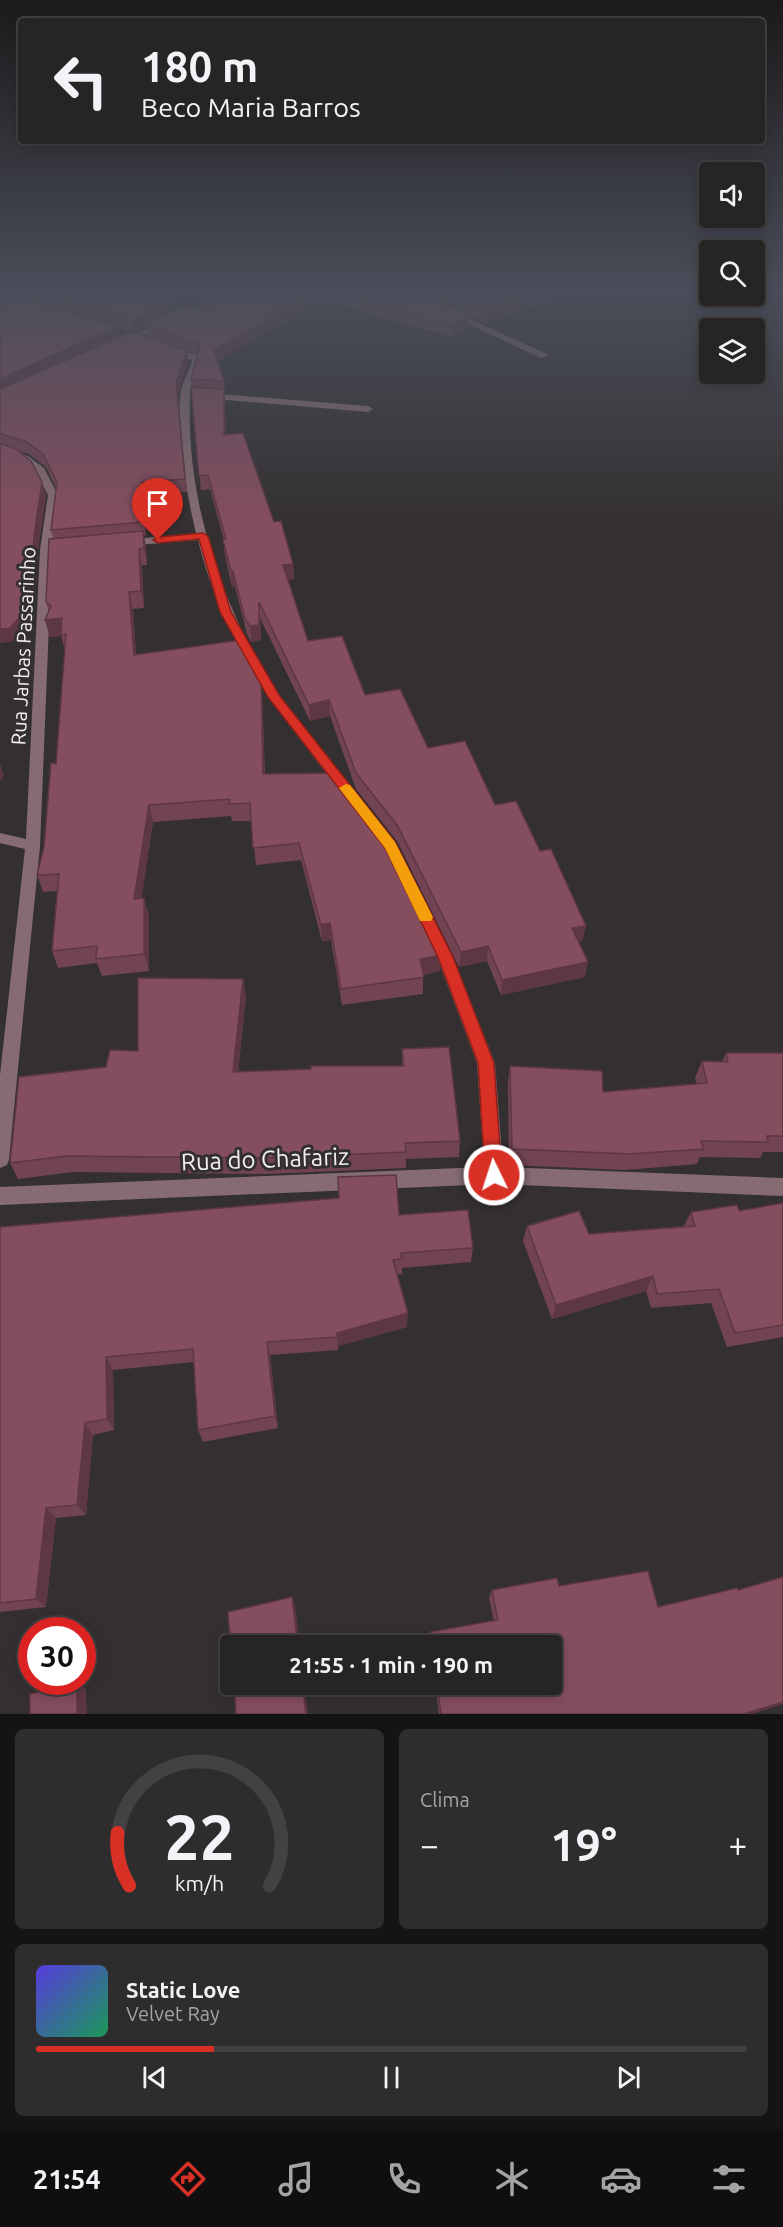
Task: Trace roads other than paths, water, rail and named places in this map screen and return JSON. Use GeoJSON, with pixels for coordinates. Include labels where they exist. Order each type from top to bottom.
{"type":"FeatureCollection","features":[{"type":"Feature","properties":{"kind":"street"},"geometry":{"type":"LineString","coordinates":[[194,368],[186,384],[185,395],[190,468],[203,536],[225,612],[274,697],[390,846],[445,957],[486,1063],[494,1175]]}},
{"type":"Feature","properties":{"kind":"street"},"geometry":{"type":"LineString","coordinates":[[185,395],[368,409]]}},
{"type":"Feature","properties":{"kind":"street","name":"Rua Jarbas Passarinho"},"geometry":{"type":"LineString","coordinates":[[0,450],[24,458],[40,470],[53,495],[52,549],[33,846],[0,1159]]}},
{"type":"Feature","properties":{"kind":"street"},"geometry":{"type":"LineString","coordinates":[[113,544],[203,536]]}},
{"type":"Feature","properties":{"kind":"street"},"geometry":{"type":"LineString","coordinates":[[0,838],[33,846]]}},
{"type":"Feature","properties":{"kind":"street","name":"Rua do Chafariz"},"geometry":{"type":"LineString","coordinates":[[0,1196],[494,1175],[783,1187]]}}]}
